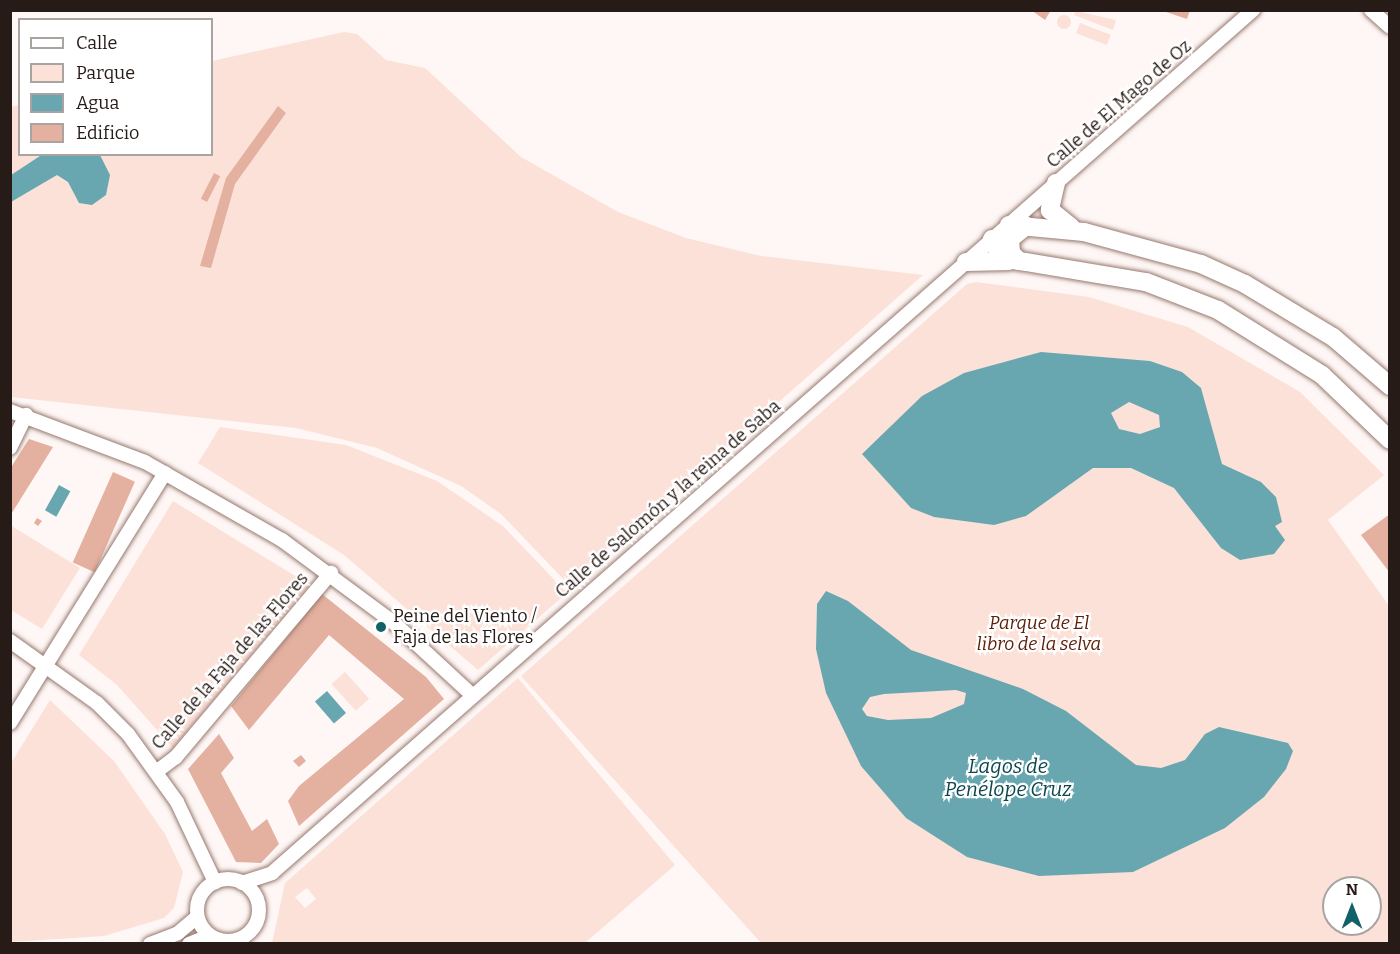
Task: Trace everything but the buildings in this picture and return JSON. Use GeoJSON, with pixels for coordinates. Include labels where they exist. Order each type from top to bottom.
{"type":"FeatureCollection","features":[{"type":"Feature","properties":{"kind":"main road"},"geometry":{"type":"LineString","coordinates":[[1056,183],[1049,201],[1053,218],[1084,232]]}},
{"type":"Feature","properties":{"kind":"main road"},"geometry":{"type":"LineString","coordinates":[[1019,261],[1011,253],[1010,239],[1017,226],[1084,232],[1156,249],[1245,284],[1333,337],[1389,386]]}},
{"type":"Feature","properties":{"kind":"main road"},"geometry":{"type":"LineString","coordinates":[[992,239],[997,255],[1019,261],[1146,282],[1218,310],[1322,375],[1389,440]]}},
{"type":"Feature","properties":{"kind":"main road"},"geometry":{"type":"LineString","coordinates":[[966,262],[1019,261]]}},
{"type":"Feature","properties":{"kind":"street","name":"Calle de El Mago de Oz"},"geometry":{"type":"LineString","coordinates":[[1017,226],[1056,183],[1253,10]]}},
{"type":"Feature","properties":{"kind":"street"},"geometry":{"type":"LineString","coordinates":[[1371,10],[1389,27]]}},
{"type":"Feature","properties":{"kind":"street","name":"Calle de Salomón y la reina de Saba"},"geometry":{"type":"LineString","coordinates":[[258,902],[272,873],[992,239],[1017,226]]}},
{"type":"Feature","properties":{"kind":"street"},"geometry":{"type":"LineString","coordinates":[[10,411],[26,415],[165,473],[331,573],[472,695]]}},
{"type":"Feature","properties":{"kind":"street"},"geometry":{"type":"LineString","coordinates":[[12,441],[26,415]]}},
{"type":"Feature","properties":{"kind":"street"},"geometry":{"type":"LineString","coordinates":[[10,723],[165,473]]}},
{"type":"Feature","properties":{"kind":"street","name":"Calle de la Faja de las Flores"},"geometry":{"type":"LineString","coordinates":[[156,772],[176,757],[331,573]]}},
{"type":"Feature","properties":{"kind":"street"},"geometry":{"type":"LineString","coordinates":[[10,641],[47,664],[97,703],[156,772],[216,882]]}},
{"type":"Feature","properties":{"kind":"street","name":"Calle de Salomón y la reina de Saba"},"geometry":{"type":"LineString","coordinates":[[242,883],[272,873]]}},
{"type":"Feature","properties":{"kind":"street"},"geometry":{"type":"LineString","coordinates":[[189,944],[209,936],[243,941],[255,926],[258,902],[242,883],[216,882],[200,896],[197,917],[209,936]]}},
{"type":"Feature","properties":{"kind":"street"},"geometry":{"type":"LineString","coordinates":[[150,944],[197,917]]}},
{"type":"Feature","properties":{"kind":"green space"},"geometry":{"type":"Polygon","coordinates":[[[1076,11],[1116,20],[1113,30],[1074,15],[1076,11]]]}},
{"type":"Feature","properties":{"kind":"green space"},"geometry":{"type":"Polygon","coordinates":[[[1061,15],[1067,15],[1071,22],[1067,29],[1061,29],[1057,25],[1057,19],[1061,15]]]}},
{"type":"Feature","properties":{"kind":"green space"},"geometry":{"type":"Polygon","coordinates":[[[1080,23],[1111,35],[1107,45],[1076,33],[1080,23]]]}},
{"type":"Feature","properties":{"kind":"green space"},"geometry":{"type":"Polygon","coordinates":[[[344,32],[357,34],[386,60],[425,68],[521,157],[618,212],[686,238],[761,256],[923,275],[570,586],[501,514],[461,486],[377,448],[296,428],[11,397],[11,107],[18,105],[18,156],[213,156],[213,61],[344,32]]]}},
{"type":"Feature","properties":{"kind":"green space","name":"Parque de El libro de la selva"},"geometry":{"type":"Polygon","coordinates":[[[976,282],[1089,297],[1188,327],[1300,392],[1384,475],[1328,520],[1389,606],[1389,943],[761,943],[521,676],[967,284],[976,282]]]}},
{"type":"Feature","properties":{"kind":"green space"},"geometry":{"type":"Polygon","coordinates":[[[220,427],[346,445],[437,481],[503,526],[567,593],[478,670],[344,555],[198,463],[220,427]]]}},
{"type":"Feature","properties":{"kind":"green space"},"geometry":{"type":"Polygon","coordinates":[[[173,501],[310,585],[173,748],[117,685],[79,655],[173,501]]]}},
{"type":"Feature","properties":{"kind":"green space"},"geometry":{"type":"Polygon","coordinates":[[[10,525],[80,568],[42,629],[11,610],[10,525]]]}},
{"type":"Feature","properties":{"kind":"green space"},"geometry":{"type":"Polygon","coordinates":[[[345,672],[369,699],[356,711],[332,684],[345,672]]]}},
{"type":"Feature","properties":{"kind":"green space"},"geometry":{"type":"Polygon","coordinates":[[[518,678],[675,865],[585,943],[272,943],[285,883],[518,678]],[[307,888],[295,897],[305,908],[316,899],[307,888]]]}},
{"type":"Feature","properties":{"kind":"green space"},"geometry":{"type":"Polygon","coordinates":[[[50,700],[114,761],[165,834],[183,872],[174,908],[164,918],[104,936],[11,942],[11,763],[50,700]]]}},
{"type":"Feature","properties":{"kind":"water"},"geometry":{"type":"Polygon","coordinates":[[[40,156],[100,156],[110,175],[106,195],[92,205],[79,203],[68,182],[57,175],[11,202],[11,175],[40,156]]]}},
{"type":"Feature","properties":{"kind":"water"},"geometry":{"type":"Polygon","coordinates":[[[1041,352],[1150,361],[1182,372],[1201,388],[1222,464],[1261,482],[1276,497],[1282,522],[1275,526],[1285,540],[1274,554],[1240,560],[1221,548],[1174,488],[1131,468],[1093,468],[1026,516],[994,525],[934,517],[911,508],[862,454],[922,396],[964,373],[1041,352]],[[1129,402],[1111,413],[1119,429],[1140,434],[1160,427],[1159,415],[1129,402]]]}},
{"type":"Feature","properties":{"kind":"water"},"geometry":{"type":"Polygon","coordinates":[[[59,485],[70,491],[56,517],[45,510],[59,485]]]}},
{"type":"Feature","properties":{"kind":"water","name":"Lagos de Penélope Cruz"},"geometry":{"type":"Polygon","coordinates":[[[826,591],[848,601],[911,650],[1023,689],[1066,711],[1136,765],[1161,768],[1185,760],[1205,734],[1219,727],[1288,743],[1293,751],[1286,769],[1264,797],[1225,828],[1133,872],[1039,876],[967,857],[906,818],[861,766],[826,693],[816,649],[817,604],[826,591]],[[956,690],[884,694],[870,697],[862,709],[867,716],[888,720],[931,718],[964,704],[966,693],[956,690]]]}},
{"type":"Feature","properties":{"kind":"water"},"geometry":{"type":"Polygon","coordinates":[[[327,691],[346,713],[334,723],[315,701],[327,691]]]}},
{"type":"Feature","properties":{"kind":"place","name":"Peine del Viento / Faja de las Flores"},"geometry":{"type":"Point","coordinates":[381,627]}}]}
